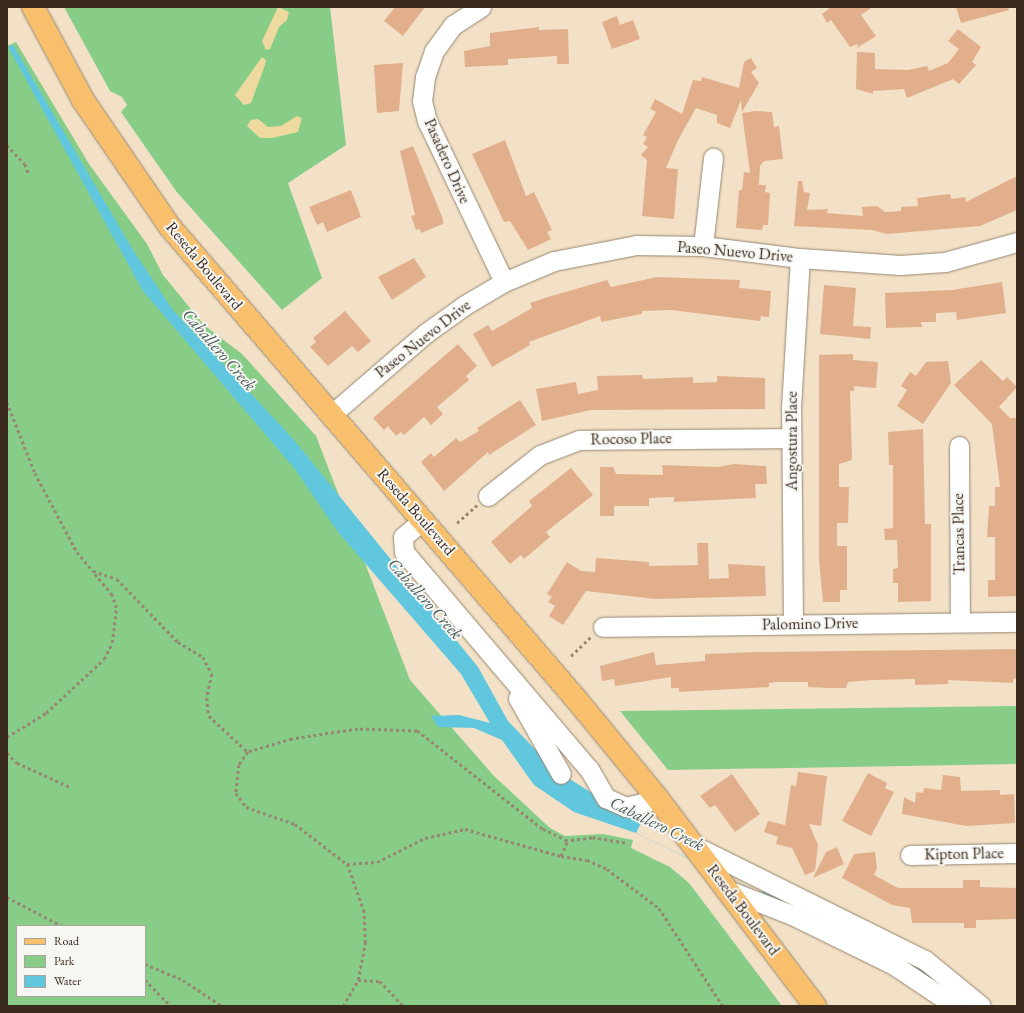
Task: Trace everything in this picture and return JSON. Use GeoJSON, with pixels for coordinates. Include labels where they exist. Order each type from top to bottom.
{"type":"FeatureCollection","features":[{"type":"Feature","properties":{"kind":"main road","name":"Reseda Boulevard"},"geometry":{"type":"LineString","coordinates":[[34,7],[83,100],[170,227],[423,520],[658,799],[815,1006]]}},
{"type":"Feature","properties":{"kind":"street","name":"Pasadero Drive"},"geometry":{"type":"LineString","coordinates":[[481,7],[453,25],[434,51],[425,77],[422,101],[427,121],[504,282]]}},
{"type":"Feature","properties":{"kind":"street"},"geometry":{"type":"LineString","coordinates":[[703,246],[713,158]]}},
{"type":"Feature","properties":{"kind":"street","name":"Paseo Nuevo Drive"},"geometry":{"type":"LineString","coordinates":[[332,414],[426,333],[504,282],[554,261],[636,245],[703,246],[800,258],[900,265],[945,262],[1017,242]]}},
{"type":"Feature","properties":{"kind":"street","name":"Angostura Place"},"geometry":{"type":"LineString","coordinates":[[793,624],[791,438],[800,258]]}},
{"type":"Feature","properties":{"kind":"street","name":"Rocoso Place"},"geometry":{"type":"LineString","coordinates":[[488,496],[540,455],[580,440],[791,438]]}},
{"type":"Feature","properties":{"kind":"street","name":"Trancas Place"},"geometry":{"type":"LineString","coordinates":[[959,446],[960,622]]}},
{"type":"Feature","properties":{"kind":"street"},"geometry":{"type":"LineString","coordinates":[[423,520],[403,537],[404,552],[589,768],[606,798],[626,807],[658,799]]}},
{"type":"Feature","properties":{"kind":"street","name":"Palomino Drive"},"geometry":{"type":"LineString","coordinates":[[603,627],[1017,622]]}},
{"type":"Feature","properties":{"kind":"street"},"geometry":{"type":"LineString","coordinates":[[510,676],[521,704],[561,774]]}},
{"type":"Feature","properties":{"kind":"street"},"geometry":{"type":"LineString","coordinates":[[696,848],[925,960],[981,1006]]}},
{"type":"Feature","properties":{"kind":"street","name":"Kipton Place"},"geometry":{"type":"LineString","coordinates":[[910,855],[1017,853]]}},
{"type":"Feature","properties":{"kind":"street"},"geometry":{"type":"LineString","coordinates":[[728,890],[792,915],[894,965],[955,1006]]}},
{"type":"Feature","properties":{"kind":"path"},"geometry":{"type":"LineString","coordinates":[[7,145],[25,164],[29,175]]}},
{"type":"Feature","properties":{"kind":"path"},"geometry":{"type":"LineString","coordinates":[[7,402],[35,473],[77,552],[112,595],[116,608],[112,643],[104,659],[69,687],[46,713],[7,736]]}},
{"type":"Feature","properties":{"kind":"path"},"geometry":{"type":"LineString","coordinates":[[457,523],[488,496]]}},
{"type":"Feature","properties":{"kind":"path"},"geometry":{"type":"LineString","coordinates":[[93,571],[117,579],[178,642],[203,657],[212,674],[206,698],[209,716],[248,752]]}},
{"type":"Feature","properties":{"kind":"path"},"geometry":{"type":"LineString","coordinates":[[571,656],[603,627]]}},
{"type":"Feature","properties":{"kind":"path"},"geometry":{"type":"LineString","coordinates":[[343,1006],[358,980],[365,943],[364,912],[346,864],[295,824],[246,807],[236,793],[239,765],[248,752],[292,739],[358,729],[417,730],[522,816],[567,841],[592,838],[625,843]]}},
{"type":"Feature","properties":{"kind":"path"},"geometry":{"type":"LineString","coordinates":[[7,753],[17,763],[70,787]]}},
{"type":"Feature","properties":{"kind":"path"},"geometry":{"type":"LineString","coordinates":[[346,864],[377,862],[425,838],[465,829],[561,856],[587,860],[600,866],[650,897],[723,1006]]}},
{"type":"Feature","properties":{"kind":"path"},"geometry":{"type":"LineString","coordinates":[[561,856],[567,841]]}},
{"type":"Feature","properties":{"kind":"path"},"geometry":{"type":"LineString","coordinates":[[7,897],[60,925]]}},
{"type":"Feature","properties":{"kind":"path"},"geometry":{"type":"LineString","coordinates":[[146,964],[183,980],[222,1006]]}},
{"type":"Feature","properties":{"kind":"path"},"geometry":{"type":"LineString","coordinates":[[358,980],[380,980],[403,1006]]}},
{"type":"Feature","properties":{"kind":"path"},"geometry":{"type":"LineString","coordinates":[[146,981],[171,1006]]}},
{"type":"Feature","properties":{"kind":"green space"},"geometry":{"type":"Polygon","coordinates":[[[64,7],[330,7],[346,145],[288,183],[322,278],[282,310],[176,191],[121,112],[127,105],[122,97],[110,91],[64,7]]]}},
{"type":"Feature","properties":{"kind":"green space"},"geometry":{"type":"Polygon","coordinates":[[[16,42],[89,164],[147,244],[163,275],[204,325],[242,354],[316,436],[410,680],[494,776],[550,828],[565,836],[603,834],[633,840],[631,848],[670,867],[689,883],[782,1006],[7,1006],[7,46],[16,42]]]}},
{"type":"Feature","properties":{"kind":"green space"},"geometry":{"type":"Polygon","coordinates":[[[1017,706],[1017,764],[668,770],[620,711],[1017,706]]]}},
{"type":"Feature","properties":{"kind":"sand"},"geometry":{"type":"Polygon","coordinates":[[[278,7],[289,12],[287,20],[279,27],[270,49],[266,50],[262,41],[278,7]]]}},
{"type":"Feature","properties":{"kind":"sand"},"geometry":{"type":"Polygon","coordinates":[[[262,57],[266,60],[265,65],[251,103],[244,105],[235,95],[262,57]]]}},
{"type":"Feature","properties":{"kind":"sand"},"geometry":{"type":"Polygon","coordinates":[[[297,116],[302,118],[298,132],[272,138],[260,138],[247,126],[251,120],[258,119],[268,127],[281,126],[297,116]]]}},
{"type":"Feature","properties":{"kind":"water"},"geometry":{"type":"Polygon","coordinates":[[[13,45],[133,250],[172,309],[294,440],[478,667],[508,721],[555,770],[641,823],[892,947],[974,1006],[961,1006],[761,894],[636,833],[574,812],[534,785],[502,740],[474,728],[438,727],[431,716],[459,715],[490,723],[461,674],[338,532],[295,469],[143,291],[8,47],[13,45]]]}},
{"type":"Feature","properties":{"kind":"pier"},"geometry":{"type":"Polygon","coordinates":[[[641,823],[766,884],[761,894],[636,833],[641,823]]]}},
{"type":"Feature","properties":{"kind":"building"},"geometry":{"type":"Polygon","coordinates":[[[395,7],[425,7],[403,36],[384,21],[395,7]]]}},
{"type":"Feature","properties":{"kind":"building"},"geometry":{"type":"Polygon","coordinates":[[[831,7],[873,7],[861,15],[876,36],[857,48],[858,44],[850,47],[831,20],[827,23],[822,14],[831,7]]]}},
{"type":"Feature","properties":{"kind":"building"},"geometry":{"type":"Polygon","coordinates":[[[956,7],[1008,7],[1009,10],[961,23],[956,7]]]}},
{"type":"Feature","properties":{"kind":"building"},"geometry":{"type":"Polygon","coordinates":[[[617,16],[620,25],[633,20],[640,39],[612,49],[602,22],[617,16]]]}},
{"type":"Feature","properties":{"kind":"building"},"geometry":{"type":"Polygon","coordinates":[[[539,27],[539,30],[568,29],[569,64],[557,64],[557,56],[508,59],[508,65],[465,67],[464,51],[490,46],[490,33],[539,27]]]}},
{"type":"Feature","properties":{"kind":"building"},"geometry":{"type":"Polygon","coordinates":[[[958,29],[981,47],[972,62],[976,65],[959,84],[953,79],[907,98],[904,89],[873,91],[873,94],[856,89],[857,52],[875,53],[875,69],[908,70],[927,66],[929,71],[948,63],[959,49],[948,41],[958,29]]]}},
{"type":"Feature","properties":{"kind":"building"},"geometry":{"type":"Polygon","coordinates":[[[751,58],[757,68],[751,72],[759,83],[742,112],[741,100],[730,128],[717,123],[717,115],[696,108],[678,140],[666,168],[678,169],[674,219],[642,216],[647,160],[641,155],[648,147],[643,144],[647,137],[643,135],[656,112],[650,109],[655,99],[682,114],[693,80],[701,81],[702,77],[739,88],[744,62],[751,58]]]}},
{"type":"Feature","properties":{"kind":"building"},"geometry":{"type":"Polygon","coordinates":[[[403,63],[399,111],[377,113],[374,65],[403,63]]]}},
{"type":"Feature","properties":{"kind":"building"},"geometry":{"type":"Polygon","coordinates":[[[756,111],[772,112],[774,127],[779,126],[783,159],[764,161],[760,166],[759,185],[766,185],[765,192],[770,193],[768,225],[763,225],[762,230],[736,228],[739,190],[742,190],[744,172],[750,173],[742,113],[756,111]]]}},
{"type":"Feature","properties":{"kind":"building"},"geometry":{"type":"Polygon","coordinates":[[[505,140],[526,196],[534,192],[552,230],[547,232],[551,239],[528,250],[510,221],[504,222],[472,154],[505,140]]]}},
{"type":"Feature","properties":{"kind":"building"},"geometry":{"type":"Polygon","coordinates":[[[413,146],[443,219],[443,224],[421,233],[420,229],[416,230],[411,216],[415,215],[400,151],[413,146]]]}},
{"type":"Feature","properties":{"kind":"building"},"geometry":{"type":"Polygon","coordinates":[[[1017,176],[1017,210],[980,226],[887,234],[872,230],[794,226],[798,181],[802,181],[804,192],[810,193],[807,210],[828,209],[827,213],[863,216],[862,207],[877,206],[885,212],[901,211],[901,207],[918,206],[917,198],[950,194],[951,199],[965,197],[966,202],[1017,176]]]}},
{"type":"Feature","properties":{"kind":"building"},"geometry":{"type":"Polygon","coordinates":[[[351,190],[361,217],[327,232],[323,222],[317,225],[309,207],[351,190]]]}},
{"type":"Feature","properties":{"kind":"building"},"geometry":{"type":"Polygon","coordinates":[[[414,258],[426,277],[392,300],[378,277],[414,258]]]}},
{"type":"Feature","properties":{"kind":"building"},"geometry":{"type":"Polygon","coordinates":[[[657,277],[740,280],[739,288],[771,291],[769,317],[761,316],[760,321],[671,310],[642,311],[642,314],[601,322],[600,316],[529,342],[530,345],[492,367],[473,334],[488,325],[492,331],[532,308],[530,303],[548,297],[607,280],[611,287],[657,277]]]}},
{"type":"Feature","properties":{"kind":"building"},"geometry":{"type":"Polygon","coordinates":[[[1002,282],[1006,313],[957,320],[956,312],[936,313],[936,322],[921,322],[922,327],[886,328],[885,293],[952,290],[1002,282]]]}},
{"type":"Feature","properties":{"kind":"building"},"geometry":{"type":"Polygon","coordinates":[[[824,285],[856,288],[853,326],[871,327],[870,339],[820,334],[824,285]]]}},
{"type":"Feature","properties":{"kind":"building"},"geometry":{"type":"Polygon","coordinates":[[[345,311],[371,341],[358,352],[352,346],[328,366],[310,347],[316,342],[313,338],[345,311]]]}},
{"type":"Feature","properties":{"kind":"building"},"geometry":{"type":"Polygon","coordinates":[[[458,344],[477,366],[466,376],[469,380],[437,407],[443,414],[431,425],[424,417],[404,435],[401,432],[396,436],[388,426],[384,430],[373,418],[458,344]]]}},
{"type":"Feature","properties":{"kind":"building"},"geometry":{"type":"Polygon","coordinates":[[[853,354],[853,360],[878,362],[876,388],[854,386],[854,391],[850,391],[852,460],[839,464],[839,487],[849,487],[848,523],[837,523],[837,546],[847,546],[847,590],[840,590],[840,602],[823,602],[819,559],[819,355],[853,354]]]}},
{"type":"Feature","properties":{"kind":"building"},"geometry":{"type":"Polygon","coordinates":[[[981,360],[1003,381],[1007,377],[1017,387],[999,407],[1010,418],[1017,418],[1017,596],[988,597],[988,580],[995,580],[995,537],[987,537],[989,506],[995,506],[995,487],[1000,487],[992,424],[954,385],[981,360]]]}},
{"type":"Feature","properties":{"kind":"building"},"geometry":{"type":"Polygon","coordinates":[[[948,361],[951,383],[923,424],[897,406],[907,390],[901,386],[910,372],[916,376],[926,362],[948,361]]]}},
{"type":"Feature","properties":{"kind":"building"},"geometry":{"type":"Polygon","coordinates":[[[642,375],[643,379],[693,377],[693,383],[717,382],[717,376],[765,378],[765,409],[591,410],[542,421],[536,389],[576,382],[578,394],[598,390],[597,376],[642,375]]]}},
{"type":"Feature","properties":{"kind":"building"},"geometry":{"type":"Polygon","coordinates":[[[520,400],[536,425],[489,455],[488,452],[444,491],[421,462],[431,453],[434,457],[456,438],[460,442],[479,431],[477,428],[520,400]]]}},
{"type":"Feature","properties":{"kind":"building"},"geometry":{"type":"Polygon","coordinates":[[[923,429],[925,524],[931,524],[931,601],[898,602],[898,583],[893,583],[893,569],[898,568],[897,540],[885,540],[884,529],[893,528],[893,465],[889,465],[888,432],[923,429]]]}},
{"type":"Feature","properties":{"kind":"building"},"geometry":{"type":"Polygon","coordinates":[[[734,464],[766,466],[767,484],[755,484],[756,498],[674,502],[674,497],[649,498],[649,506],[614,506],[614,516],[600,516],[600,467],[613,467],[616,474],[663,475],[662,465],[718,467],[734,464]]]}},
{"type":"Feature","properties":{"kind":"building"},"geometry":{"type":"Polygon","coordinates":[[[571,468],[593,495],[546,532],[550,537],[524,559],[521,555],[510,564],[491,542],[532,506],[529,501],[571,468]]]}},
{"type":"Feature","properties":{"kind":"building"},"geometry":{"type":"Polygon","coordinates":[[[697,543],[708,543],[709,579],[729,578],[728,564],[765,566],[766,596],[655,599],[586,591],[563,625],[549,616],[555,606],[548,602],[552,597],[547,594],[567,562],[581,571],[595,572],[596,558],[649,562],[649,566],[698,565],[697,543]]]}},
{"type":"Feature","properties":{"kind":"building"},"geometry":{"type":"Polygon","coordinates":[[[1017,649],[1017,678],[1013,679],[1013,683],[948,680],[948,684],[915,685],[915,679],[872,680],[848,682],[846,688],[829,688],[808,687],[808,682],[777,682],[769,683],[769,687],[679,692],[679,688],[671,688],[671,677],[615,686],[614,679],[602,681],[600,666],[654,652],[656,665],[705,661],[705,654],[1017,649]]]}},
{"type":"Feature","properties":{"kind":"building"},"geometry":{"type":"Polygon","coordinates":[[[798,772],[827,776],[821,826],[809,824],[818,845],[815,871],[805,875],[792,848],[776,844],[778,837],[764,832],[768,821],[785,825],[791,785],[796,786],[798,772]]]}},
{"type":"Feature","properties":{"kind":"building"},"geometry":{"type":"Polygon","coordinates":[[[868,773],[887,783],[885,788],[894,792],[871,836],[842,821],[868,773]]]}},
{"type":"Feature","properties":{"kind":"building"},"geometry":{"type":"Polygon","coordinates":[[[732,774],[760,814],[735,832],[715,805],[710,808],[700,796],[732,774]]]}},
{"type":"Feature","properties":{"kind":"building"},"geometry":{"type":"Polygon","coordinates":[[[943,775],[960,777],[961,791],[1000,790],[1000,795],[1014,794],[1015,823],[966,826],[902,814],[904,797],[915,803],[916,792],[923,793],[924,788],[941,790],[943,775]]]}},
{"type":"Feature","properties":{"kind":"building"},"geometry":{"type":"Polygon","coordinates":[[[837,847],[844,864],[813,878],[826,852],[837,847]]]}},
{"type":"Feature","properties":{"kind":"building"},"geometry":{"type":"Polygon","coordinates":[[[875,852],[877,868],[874,875],[898,888],[963,888],[963,880],[980,880],[980,887],[1016,888],[1016,919],[976,920],[976,928],[964,928],[964,923],[912,923],[910,908],[892,905],[842,878],[854,854],[875,852]]]}},
{"type":"Feature","properties":{"kind":"water label","name":"Caballero Creek"},"geometry":{"type":"Point","coordinates":[219,350]}},
{"type":"Feature","properties":{"kind":"water label","name":"Caballero Creek"},"geometry":{"type":"Point","coordinates":[425,599]}},
{"type":"Feature","properties":{"kind":"water label","name":"Caballero Creek"},"geometry":{"type":"Point","coordinates":[657,824]}}]}
